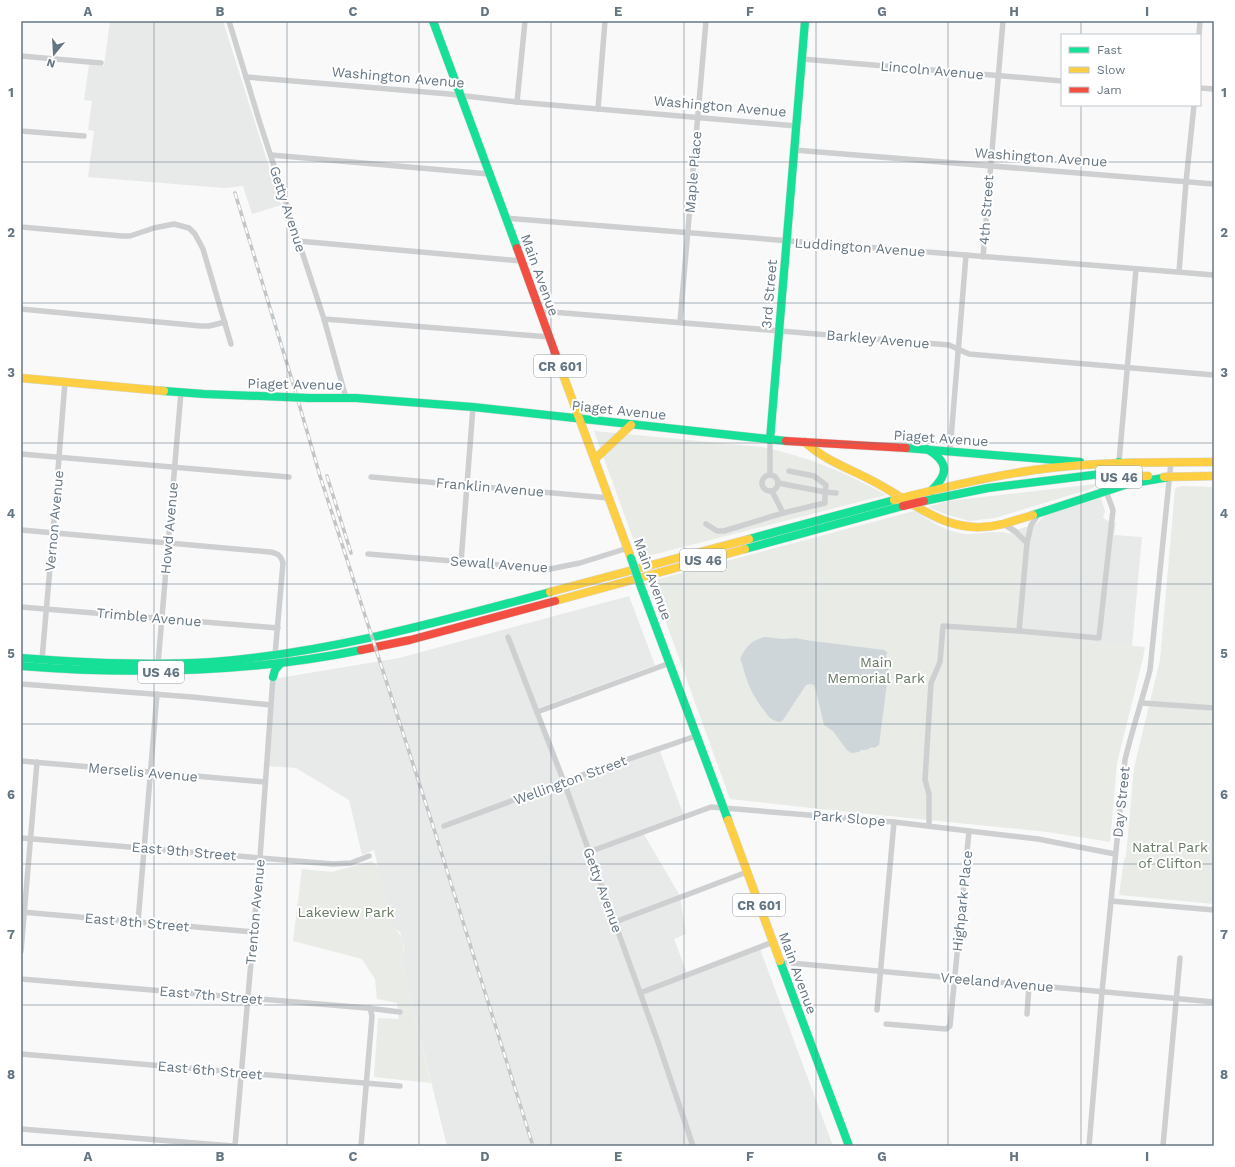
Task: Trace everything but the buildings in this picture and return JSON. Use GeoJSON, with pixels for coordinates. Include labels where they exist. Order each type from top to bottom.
{"type":"FeatureCollection","features":[{"type":"Feature","properties":{"kind":"main road","name":"Main Avenue"},"geometry":{"type":"LineString","coordinates":[[433,21],[722,807],[849,1146]]}},
{"type":"Feature","properties":{"kind":"main road"},"geometry":{"type":"LineString","coordinates":[[796,126],[805,21]]}},
{"type":"Feature","properties":{"kind":"main road","name":"Washington Avenue"},"geometry":{"type":"LineString","coordinates":[[794,150],[796,126]]}},
{"type":"Feature","properties":{"kind":"main road","name":"3rd Street"},"geometry":{"type":"LineString","coordinates":[[770,440],[794,150]]}},
{"type":"Feature","properties":{"kind":"main road","name":"Piaget Avenue"},"geometry":{"type":"LineString","coordinates":[[21,378],[181,392],[309,398],[346,398],[473,407],[770,440],[927,449],[1095,464],[1119,462],[1214,462]]}},
{"type":"Feature","properties":{"kind":"main road"},"geometry":{"type":"LineString","coordinates":[[595,459],[631,425]]}},
{"type":"Feature","properties":{"kind":"main road"},"geometry":{"type":"LineString","coordinates":[[805,442],[812,451],[879,484],[938,520],[970,527],[1004,524],[1128,484],[1169,477]]}},
{"type":"Feature","properties":{"kind":"main road"},"geometry":{"type":"LineString","coordinates":[[927,449],[936,454],[942,460],[945,468],[944,477],[939,484],[930,491]]}},
{"type":"Feature","properties":{"kind":"main road"},"geometry":{"type":"LineString","coordinates":[[1068,479],[1116,471],[1119,467],[1119,462]]}},
{"type":"Feature","properties":{"kind":"main road","name":"US 46"},"geometry":{"type":"LineString","coordinates":[[21,666],[41,664],[158,664],[220,661],[338,646],[390,635],[555,592],[598,579],[930,491],[1010,474],[1095,464]]}},
{"type":"Feature","properties":{"kind":"main road","name":"US 46"},"geometry":{"type":"LineString","coordinates":[[21,658],[41,664],[106,672],[200,671],[281,664],[357,652],[410,640],[903,506],[988,488],[1068,479],[1140,476],[1214,476]]}},
{"type":"Feature","properties":{"kind":"main road"},"geometry":{"type":"LineString","coordinates":[[273,677],[275,670],[281,664]]}},
{"type":"Feature","properties":{"kind":"street","name":"Getty Avenue"},"geometry":{"type":"LineString","coordinates":[[229,21],[324,319],[346,398]]}},
{"type":"Feature","properties":{"kind":"street"},"geometry":{"type":"LineString","coordinates":[[518,102],[525,21]]}},
{"type":"Feature","properties":{"kind":"street"},"geometry":{"type":"LineString","coordinates":[[598,109],[605,21]]}},
{"type":"Feature","properties":{"kind":"street","name":"Maple Place"},"geometry":{"type":"LineString","coordinates":[[680,322],[706,21]]}},
{"type":"Feature","properties":{"kind":"street","name":"4th Street"},"geometry":{"type":"LineString","coordinates":[[983,257],[1003,21]]}},
{"type":"Feature","properties":{"kind":"street"},"geometry":{"type":"LineString","coordinates":[[1199,34],[1200,21]]}},
{"type":"Feature","properties":{"kind":"street"},"geometry":{"type":"LineString","coordinates":[[21,56],[101,63]]}},
{"type":"Feature","properties":{"kind":"street","name":"Lincoln Avenue"},"geometry":{"type":"LineString","coordinates":[[802,59],[1061,81]]}},
{"type":"Feature","properties":{"kind":"street","name":"Washington Avenue"},"geometry":{"type":"LineString","coordinates":[[246,77],[796,126]]}},
{"type":"Feature","properties":{"kind":"street"},"geometry":{"type":"LineString","coordinates":[[1201,88],[1214,89]]}},
{"type":"Feature","properties":{"kind":"street"},"geometry":{"type":"LineString","coordinates":[[1179,272],[1194,106]]}},
{"type":"Feature","properties":{"kind":"street"},"geometry":{"type":"LineString","coordinates":[[21,131],[84,136]]}},
{"type":"Feature","properties":{"kind":"street","name":"Washington Avenue"},"geometry":{"type":"LineString","coordinates":[[794,150],[1214,184]]}},
{"type":"Feature","properties":{"kind":"street"},"geometry":{"type":"LineString","coordinates":[[271,155],[489,174]]}},
{"type":"Feature","properties":{"kind":"street","name":"Luddington Avenue"},"geometry":{"type":"LineString","coordinates":[[505,218],[1214,275]]}},
{"type":"Feature","properties":{"kind":"street"},"geometry":{"type":"LineString","coordinates":[[21,227],[122,236],[130,236],[174,224],[189,228],[195,234],[201,245],[231,344]]}},
{"type":"Feature","properties":{"kind":"street"},"geometry":{"type":"LineString","coordinates":[[298,241],[521,261]]}},
{"type":"Feature","properties":{"kind":"street","name":"4th Street"},"geometry":{"type":"LineString","coordinates":[[950,451],[966,255]]}},
{"type":"Feature","properties":{"kind":"street"},"geometry":{"type":"LineString","coordinates":[[1119,462],[1136,269]]}},
{"type":"Feature","properties":{"kind":"street"},"geometry":{"type":"LineString","coordinates":[[21,309],[201,326],[209,326],[225,322]]}},
{"type":"Feature","properties":{"kind":"street","name":"Barkley Avenue"},"geometry":{"type":"LineString","coordinates":[[540,311],[949,345],[969,354],[1214,375]]}},
{"type":"Feature","properties":{"kind":"street"},"geometry":{"type":"LineString","coordinates":[[324,319],[550,337]]}},
{"type":"Feature","properties":{"kind":"street","name":"Vernon Avenue"},"geometry":{"type":"LineString","coordinates":[[41,664],[60,458],[65,382]]}},
{"type":"Feature","properties":{"kind":"street","name":"Howd Avenue"},"geometry":{"type":"LineString","coordinates":[[158,664],[181,392]]}},
{"type":"Feature","properties":{"kind":"street"},"geometry":{"type":"LineString","coordinates":[[462,562],[473,407]]}},
{"type":"Feature","properties":{"kind":"street"},"geometry":{"type":"LineString","coordinates":[[770,440],[770,474]]}},
{"type":"Feature","properties":{"kind":"street"},"geometry":{"type":"LineString","coordinates":[[21,454],[289,477]]}},
{"type":"Feature","properties":{"kind":"street","name":"Day Street"},"geometry":{"type":"LineString","coordinates":[[1089,1146],[1110,901],[1125,760],[1150,670],[1171,462]]}},
{"type":"Feature","properties":{"kind":"street"},"geometry":{"type":"LineString","coordinates":[[706,524],[717,531],[724,531],[825,503],[826,485],[814,476],[789,471]]}},
{"type":"Feature","properties":{"kind":"street"},"geometry":{"type":"LineString","coordinates":[[770,474],[775,477],[778,483]]}},
{"type":"Feature","properties":{"kind":"street"},"geometry":{"type":"LineString","coordinates":[[770,474],[762,481],[762,486],[765,490],[772,491]]}},
{"type":"Feature","properties":{"kind":"street","name":"Franklin Avenue"},"geometry":{"type":"LineString","coordinates":[[371,477],[609,498]]}},
{"type":"Feature","properties":{"kind":"street"},"geometry":{"type":"LineString","coordinates":[[778,483],[836,493]]}},
{"type":"Feature","properties":{"kind":"street"},"geometry":{"type":"LineString","coordinates":[[772,491],[778,483]]}},
{"type":"Feature","properties":{"kind":"street"},"geometry":{"type":"LineString","coordinates":[[772,491],[783,514]]}},
{"type":"Feature","properties":{"kind":"street"},"geometry":{"type":"LineString","coordinates":[[929,826],[929,794],[925,780],[931,683],[940,662],[943,626],[1099,638],[1113,510],[1106,491]]}},
{"type":"Feature","properties":{"kind":"street"},"geometry":{"type":"LineString","coordinates":[[1019,631],[1027,543],[1031,525],[1039,513]]}},
{"type":"Feature","properties":{"kind":"street"},"geometry":{"type":"LineString","coordinates":[[1004,524],[1015,531],[1027,543]]}},
{"type":"Feature","properties":{"kind":"street"},"geometry":{"type":"LineString","coordinates":[[21,530],[270,552],[278,554],[282,558],[283,564],[275,655]]}},
{"type":"Feature","properties":{"kind":"street","name":"Sewall Avenue"},"geometry":{"type":"LineString","coordinates":[[368,554],[550,569],[580,563],[628,548]]}},
{"type":"Feature","properties":{"kind":"street","name":"Trimble Avenue"},"geometry":{"type":"LineString","coordinates":[[21,607],[278,628]]}},
{"type":"Feature","properties":{"kind":"street","name":"Getty Avenue"},"geometry":{"type":"LineString","coordinates":[[508,637],[564,782],[615,922],[693,1146]]}},
{"type":"Feature","properties":{"kind":"street"},"geometry":{"type":"LineString","coordinates":[[537,712],[670,663]]}},
{"type":"Feature","properties":{"kind":"street","name":"Trenton Avenue"},"geometry":{"type":"LineString","coordinates":[[234,1146],[254,932],[273,677]]}},
{"type":"Feature","properties":{"kind":"street"},"geometry":{"type":"LineString","coordinates":[[21,684],[157,694],[271,705]]}},
{"type":"Feature","properties":{"kind":"street"},"geometry":{"type":"LineString","coordinates":[[138,922],[157,694]]}},
{"type":"Feature","properties":{"kind":"street"},"geometry":{"type":"LineString","coordinates":[[1142,703],[1214,708]]}},
{"type":"Feature","properties":{"kind":"street","name":"Wellington Street"},"geometry":{"type":"LineString","coordinates":[[444,826],[696,736]]}},
{"type":"Feature","properties":{"kind":"street","name":"Merselis Avenue"},"geometry":{"type":"LineString","coordinates":[[21,761],[265,782]]}},
{"type":"Feature","properties":{"kind":"street"},"geometry":{"type":"LineString","coordinates":[[21,951],[23,912],[37,762]]}},
{"type":"Feature","properties":{"kind":"street","name":"Park Slope"},"geometry":{"type":"LineString","coordinates":[[589,852],[711,806],[929,826],[1053,842],[1115,854]]}},
{"type":"Feature","properties":{"kind":"street"},"geometry":{"type":"LineString","coordinates":[[877,1010],[894,822]]}},
{"type":"Feature","properties":{"kind":"street","name":"Highpark Place"},"geometry":{"type":"LineString","coordinates":[[886,1024],[946,1029],[950,1026],[969,831]]}},
{"type":"Feature","properties":{"kind":"street","name":"East 9th Street"},"geometry":{"type":"LineString","coordinates":[[21,838],[333,864],[351,863],[369,856]]}},
{"type":"Feature","properties":{"kind":"street"},"geometry":{"type":"LineString","coordinates":[[615,922],[747,872]]}},
{"type":"Feature","properties":{"kind":"street"},"geometry":{"type":"LineString","coordinates":[[1110,901],[1214,910]]}},
{"type":"Feature","properties":{"kind":"street","name":"East 8th Street"},"geometry":{"type":"LineString","coordinates":[[23,912],[254,932]]}},
{"type":"Feature","properties":{"kind":"street"},"geometry":{"type":"LineString","coordinates":[[640,993],[773,942]]}},
{"type":"Feature","properties":{"kind":"street"},"geometry":{"type":"LineString","coordinates":[[1163,1146],[1180,958]]}},
{"type":"Feature","properties":{"kind":"street","name":"Vreeland Avenue"},"geometry":{"type":"LineString","coordinates":[[780,962],[1214,1002]]}},
{"type":"Feature","properties":{"kind":"street","name":"East 7th Street"},"geometry":{"type":"LineString","coordinates":[[21,978],[370,1008],[400,1012]]}},
{"type":"Feature","properties":{"kind":"street"},"geometry":{"type":"LineString","coordinates":[[1027,1014],[1029,985]]}},
{"type":"Feature","properties":{"kind":"street"},"geometry":{"type":"LineString","coordinates":[[361,1146],[372,1016],[370,1008]]}},
{"type":"Feature","properties":{"kind":"street","name":"East 6th Street"},"geometry":{"type":"LineString","coordinates":[[21,1054],[400,1086]]}},
{"type":"Feature","properties":{"kind":"street"},"geometry":{"type":"LineString","coordinates":[[21,1129],[234,1146]]}},
{"type":"Feature","properties":{"kind":"shaded area"},"geometry":{"type":"Polygon","coordinates":[[[110,21],[223,21],[281,205],[252,214],[243,186],[224,188],[88,177],[94,131],[88,130],[92,101],[84,100],[89,65],[104,66],[110,21]]]}},
{"type":"Feature","properties":{"kind":"shaded area"},"geometry":{"type":"Polygon","coordinates":[[[1101,498],[1105,511],[1103,518],[1116,523],[1114,535],[1142,537],[1132,646],[1015,633],[1022,552],[1017,540],[1009,532],[1036,524],[1045,515],[1101,498]]]}},
{"type":"Feature","properties":{"kind":"shaded area"},"geometry":{"type":"Polygon","coordinates":[[[629,596],[655,665],[536,709],[564,782],[658,746],[684,816],[642,831],[680,896],[686,934],[674,939],[687,973],[759,946],[833,1146],[447,1146],[402,964],[404,946],[400,932],[392,926],[374,850],[362,855],[349,800],[296,768],[265,766],[273,679],[399,658],[629,596]]]}},
{"type":"Feature","properties":{"kind":"shaded area"},"geometry":{"type":"Polygon","coordinates":[[[765,637],[783,639],[796,638],[884,650],[888,653],[886,654],[888,669],[887,683],[879,745],[874,748],[872,747],[866,750],[861,750],[859,752],[851,753],[847,750],[833,731],[824,725],[814,685],[806,685],[783,720],[780,722],[769,717],[752,692],[741,660],[743,653],[750,644],[765,637]]]}},
{"type":"Feature","properties":{"kind":"green space"},"geometry":{"type":"Polygon","coordinates":[[[594,431],[762,447],[794,455],[826,466],[856,479],[886,495],[640,558],[594,431]]]}},
{"type":"Feature","properties":{"kind":"green space"},"geometry":{"type":"Polygon","coordinates":[[[1104,483],[1090,489],[995,518],[969,521],[928,507],[948,501],[1104,483]]]}},
{"type":"Feature","properties":{"kind":"green space","name":"Natral Park of Clifton"},"geometry":{"type":"Polygon","coordinates":[[[1183,486],[1214,487],[1214,904],[1119,895],[1124,860],[1126,856],[1134,768],[1160,660],[1175,489],[1183,486]]]}},
{"type":"Feature","properties":{"kind":"green space","name":"Main Memorial Park"},"geometry":{"type":"Polygon","coordinates":[[[914,511],[936,524],[959,533],[1006,533],[1013,536],[1019,542],[1022,552],[1016,633],[1077,638],[1077,641],[1145,647],[1117,763],[1110,842],[1048,832],[730,799],[651,581],[914,511]]]}},
{"type":"Feature","properties":{"kind":"green space","name":"Lakeview Park"},"geometry":{"type":"Polygon","coordinates":[[[371,861],[378,866],[392,926],[397,930],[402,939],[402,964],[431,1083],[374,1077],[378,1018],[399,1019],[397,1003],[377,999],[375,979],[362,959],[293,941],[302,869],[332,872],[371,861]]]}},
{"type":"Feature","properties":{"kind":"railway"},"geometry":{"type":"LineString","coordinates":[[235,193],[320,476],[434,829],[533,1146]]}},
{"type":"Feature","properties":{"kind":"railway"},"geometry":{"type":"LineString","coordinates":[[327,476],[351,553]]}},
{"type":"Feature","properties":{"kind":"traffic: fast"},"geometry":{"type":"LineString","coordinates":[[433,21],[517,248]]}},
{"type":"Feature","properties":{"kind":"traffic: fast"},"geometry":{"type":"LineString","coordinates":[[770,440],[805,21]]}},
{"type":"Feature","properties":{"kind":"traffic: fast"},"geometry":{"type":"LineString","coordinates":[[164,391],[285,397]]}},
{"type":"Feature","properties":{"kind":"traffic: fast"},"geometry":{"type":"LineString","coordinates":[[285,397],[309,398]]}},
{"type":"Feature","properties":{"kind":"traffic: fast"},"geometry":{"type":"LineString","coordinates":[[309,398],[356,398],[473,407],[786,441]]}},
{"type":"Feature","properties":{"kind":"traffic: fast"},"geometry":{"type":"LineString","coordinates":[[906,448],[1080,462]]}},
{"type":"Feature","properties":{"kind":"traffic: fast"},"geometry":{"type":"LineString","coordinates":[[927,449],[939,459],[944,468],[941,479],[931,491]]}},
{"type":"Feature","properties":{"kind":"traffic: fast"},"geometry":{"type":"LineString","coordinates":[[924,501],[988,488],[1109,473],[1117,470],[1119,462]]}},
{"type":"Feature","properties":{"kind":"traffic: fast"},"geometry":{"type":"LineString","coordinates":[[1033,515],[1128,484],[1169,477]]}},
{"type":"Feature","properties":{"kind":"traffic: fast"},"geometry":{"type":"LineString","coordinates":[[749,539],[894,500]]}},
{"type":"Feature","properties":{"kind":"traffic: fast"},"geometry":{"type":"LineString","coordinates":[[745,549],[903,506]]}},
{"type":"Feature","properties":{"kind":"traffic: fast"},"geometry":{"type":"LineString","coordinates":[[631,558],[641,587]]}},
{"type":"Feature","properties":{"kind":"traffic: fast"},"geometry":{"type":"LineString","coordinates":[[641,587],[728,820]]}},
{"type":"Feature","properties":{"kind":"traffic: fast"},"geometry":{"type":"LineString","coordinates":[[21,658],[93,663],[140,664],[212,662],[255,658],[340,644],[382,635],[550,592]]}},
{"type":"Feature","properties":{"kind":"traffic: fast"},"geometry":{"type":"LineString","coordinates":[[21,666],[106,671],[192,670],[234,668],[277,663],[319,658],[361,650]]}},
{"type":"Feature","properties":{"kind":"traffic: fast"},"geometry":{"type":"LineString","coordinates":[[273,677],[275,670],[281,663]]}},
{"type":"Feature","properties":{"kind":"traffic: fast"},"geometry":{"type":"LineString","coordinates":[[780,961],[849,1146]]}},
{"type":"Feature","properties":{"kind":"traffic: slow"},"geometry":{"type":"LineString","coordinates":[[562,372],[631,558]]}},
{"type":"Feature","properties":{"kind":"traffic: slow"},"geometry":{"type":"LineString","coordinates":[[21,378],[164,391]]}},
{"type":"Feature","properties":{"kind":"traffic: slow"},"geometry":{"type":"LineString","coordinates":[[595,459],[631,425]]}},
{"type":"Feature","properties":{"kind":"traffic: slow"},"geometry":{"type":"LineString","coordinates":[[805,442],[828,459],[871,480],[933,516],[949,522],[966,526],[983,527],[1003,524],[1033,515]]}},
{"type":"Feature","properties":{"kind":"traffic: slow"},"geometry":{"type":"LineString","coordinates":[[914,495],[989,478],[1056,467],[1124,463],[1214,462]]}},
{"type":"Feature","properties":{"kind":"traffic: slow"},"geometry":{"type":"LineString","coordinates":[[1108,477],[1148,476]]}},
{"type":"Feature","properties":{"kind":"traffic: slow"},"geometry":{"type":"LineString","coordinates":[[1164,477],[1214,476]]}},
{"type":"Feature","properties":{"kind":"traffic: slow"},"geometry":{"type":"LineString","coordinates":[[894,500],[914,495]]}},
{"type":"Feature","properties":{"kind":"traffic: slow"},"geometry":{"type":"LineString","coordinates":[[550,592],[749,539]]}},
{"type":"Feature","properties":{"kind":"traffic: slow"},"geometry":{"type":"LineString","coordinates":[[555,601],[745,549]]}},
{"type":"Feature","properties":{"kind":"traffic: slow"},"geometry":{"type":"LineString","coordinates":[[728,820],[780,961]]}},
{"type":"Feature","properties":{"kind":"traffic: jam"},"geometry":{"type":"LineString","coordinates":[[517,248],[562,372]]}},
{"type":"Feature","properties":{"kind":"traffic: jam"},"geometry":{"type":"LineString","coordinates":[[786,441],[906,448]]}},
{"type":"Feature","properties":{"kind":"traffic: jam"},"geometry":{"type":"LineString","coordinates":[[903,506],[924,501]]}},
{"type":"Feature","properties":{"kind":"traffic: jam"},"geometry":{"type":"LineString","coordinates":[[361,650],[410,640],[555,601]]}}]}
